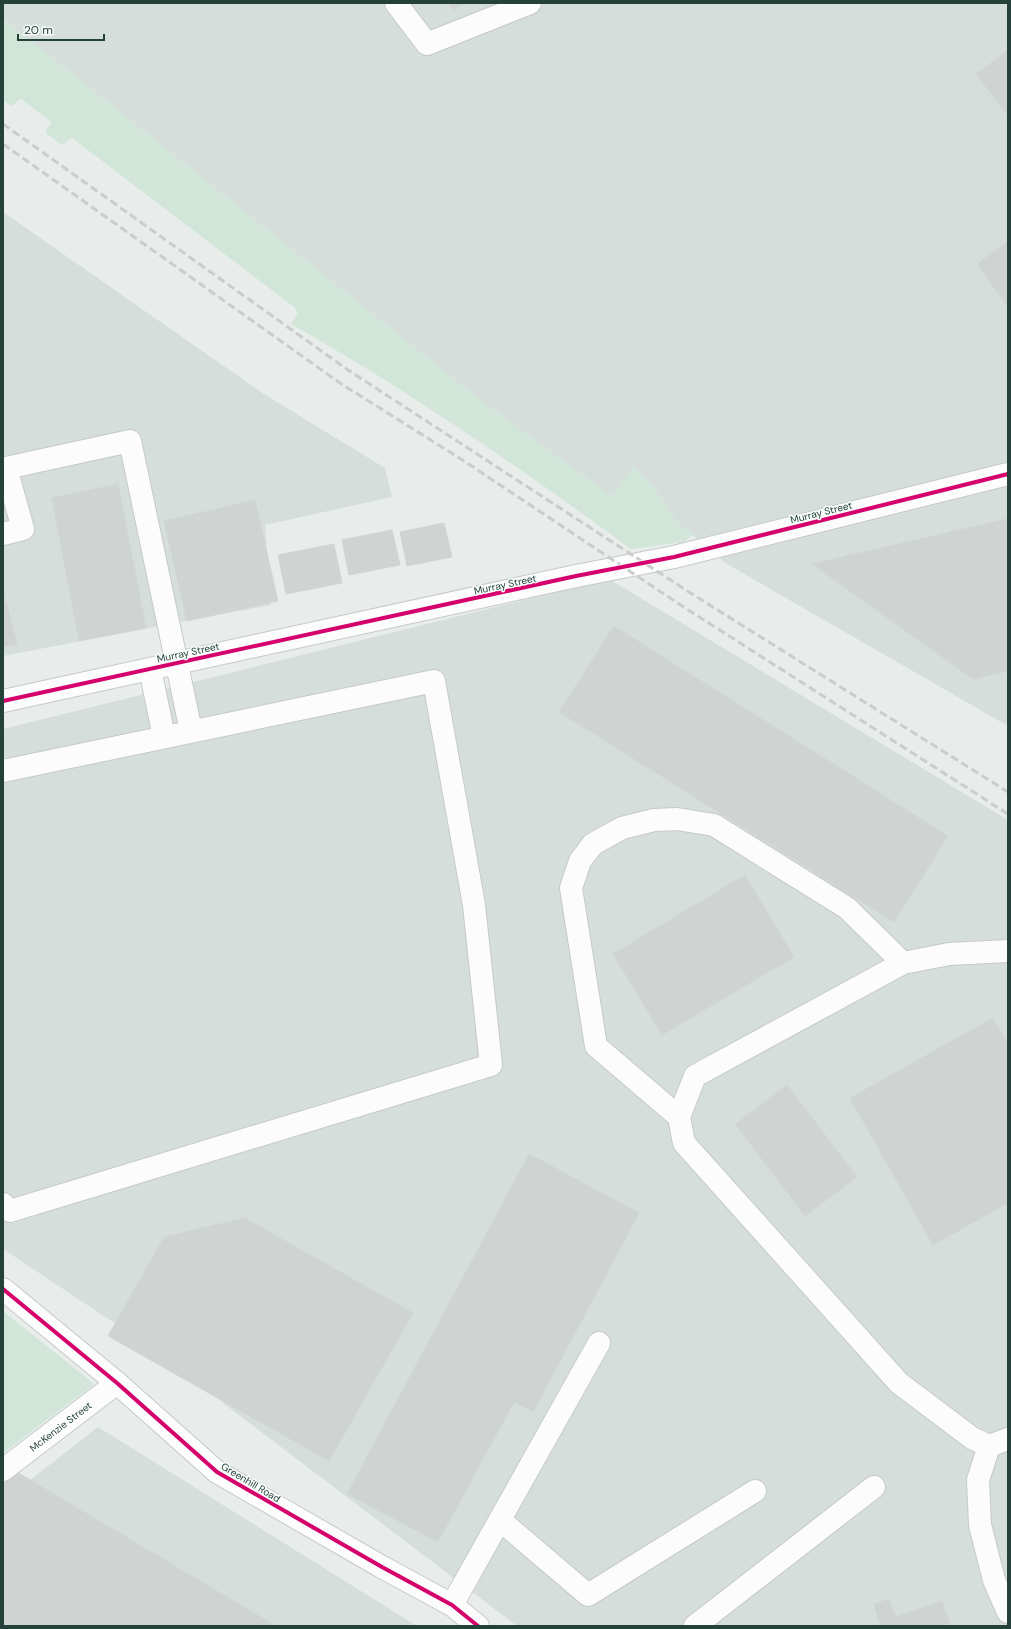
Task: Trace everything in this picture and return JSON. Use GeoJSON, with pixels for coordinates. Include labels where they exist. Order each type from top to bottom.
{"type":"FeatureCollection","features":[{"type":"Feature","properties":{"kind":"street"},"geometry":{"type":"LineString","coordinates":[[396,3],[427,44],[530,3]]}},
{"type":"Feature","properties":{"kind":"street"},"geometry":{"type":"LineString","coordinates":[[3,534],[23,529],[4,468],[130,441],[191,731]]}},
{"type":"Feature","properties":{"kind":"street","name":"Murray Street"},"geometry":{"type":"LineString","coordinates":[[3,701],[568,578],[674,557],[1008,474]]}},
{"type":"Feature","properties":{"kind":"street"},"geometry":{"type":"LineString","coordinates":[[150,669],[164,737]]}},
{"type":"Feature","properties":{"kind":"street"},"geometry":{"type":"LineString","coordinates":[[3,771],[434,681],[474,905],[491,1065],[10,1211],[3,1204]]}},
{"type":"Feature","properties":{"kind":"street"},"geometry":{"type":"LineString","coordinates":[[678,1116],[596,1046],[571,888],[580,862],[593,844],[622,828],[654,820],[677,819],[714,825],[847,908],[903,962]]}},
{"type":"Feature","properties":{"kind":"street"},"geometry":{"type":"LineString","coordinates":[[1008,951],[949,954],[903,962],[695,1076],[678,1116],[684,1143],[899,1383],[972,1438],[998,1443],[978,1480],[980,1525],[994,1580],[1008,1612]]}},
{"type":"Feature","properties":{"kind":"street","name":"Greenhill Road"},"geometry":{"type":"LineString","coordinates":[[3,1289],[117,1384],[217,1472],[382,1567],[452,1605],[478,1626]]}},
{"type":"Feature","properties":{"kind":"street"},"geometry":{"type":"LineString","coordinates":[[452,1605],[599,1343]]}},
{"type":"Feature","properties":{"kind":"street","name":"McKenzie Street"},"geometry":{"type":"LineString","coordinates":[[3,1470],[117,1384]]}},
{"type":"Feature","properties":{"kind":"street"},"geometry":{"type":"LineString","coordinates":[[695,1626],[874,1487]]}},
{"type":"Feature","properties":{"kind":"street"},"geometry":{"type":"LineString","coordinates":[[500,1520],[588,1595],[755,1491]]}},
{"type":"Feature","properties":{"kind":"shaded area"},"geometry":{"type":"Polygon","coordinates":[[[3,3],[1008,3],[1008,726],[727,564],[677,522],[654,488],[633,467],[612,497],[480,400],[3,19],[3,3]]]}},
{"type":"Feature","properties":{"kind":"shaded area"},"geometry":{"type":"Polygon","coordinates":[[[3,212],[264,394],[385,468],[392,497],[265,525],[271,605],[3,656],[3,212]]]}},
{"type":"Feature","properties":{"kind":"shaded area"},"geometry":{"type":"Polygon","coordinates":[[[609,579],[1008,820],[1008,1626],[517,1626],[140,1340],[3,1249],[3,729],[609,579]]]}},
{"type":"Feature","properties":{"kind":"shaded area"},"geometry":{"type":"Polygon","coordinates":[[[98,1427],[417,1626],[3,1626],[3,1501],[98,1427]]]}},
{"type":"Feature","properties":{"kind":"green space"},"geometry":{"type":"Polygon","coordinates":[[[3,19],[480,400],[612,497],[633,467],[654,488],[677,522],[693,535],[684,542],[631,549],[507,460],[379,376],[291,324],[298,313],[294,307],[72,138],[62,145],[47,134],[46,130],[51,124],[50,121],[21,99],[11,106],[3,100],[3,19]]]}},
{"type":"Feature","properties":{"kind":"green space"},"geometry":{"type":"Polygon","coordinates":[[[3,1311],[94,1384],[3,1453],[3,1311]]]}},
{"type":"Feature","properties":{"kind":"building"},"geometry":{"type":"Polygon","coordinates":[[[449,3],[463,3],[454,10],[449,3]]]}},
{"type":"Feature","properties":{"kind":"building"},"geometry":{"type":"Polygon","coordinates":[[[1008,50],[1008,116],[976,74],[1008,50]]]}},
{"type":"Feature","properties":{"kind":"building"},"geometry":{"type":"Polygon","coordinates":[[[1008,241],[1008,307],[977,264],[1008,241]]]}},
{"type":"Feature","properties":{"kind":"building"},"geometry":{"type":"Polygon","coordinates":[[[118,484],[146,628],[79,641],[52,498],[118,484]]]}},
{"type":"Feature","properties":{"kind":"building"},"geometry":{"type":"Polygon","coordinates":[[[255,500],[278,601],[187,621],[164,521],[255,500]]]}},
{"type":"Feature","properties":{"kind":"building"},"geometry":{"type":"Polygon","coordinates":[[[1007,519],[1008,671],[973,679],[812,564],[1007,519]]]}},
{"type":"Feature","properties":{"kind":"building"},"geometry":{"type":"Polygon","coordinates":[[[444,523],[452,557],[407,566],[400,532],[444,523]]]}},
{"type":"Feature","properties":{"kind":"building"},"geometry":{"type":"Polygon","coordinates":[[[392,530],[400,565],[349,575],[342,540],[392,530]]]}},
{"type":"Feature","properties":{"kind":"building"},"geometry":{"type":"Polygon","coordinates":[[[334,544],[342,583],[286,594],[278,555],[334,544]]]}},
{"type":"Feature","properties":{"kind":"building"},"geometry":{"type":"Polygon","coordinates":[[[3,590],[17,644],[3,647],[3,590]]]}},
{"type":"Feature","properties":{"kind":"building"},"geometry":{"type":"Polygon","coordinates":[[[614,626],[948,836],[894,922],[559,712],[614,626]]]}},
{"type":"Feature","properties":{"kind":"building"},"geometry":{"type":"Polygon","coordinates":[[[745,875],[794,957],[662,1035],[613,954],[745,875]]]}},
{"type":"Feature","properties":{"kind":"building"},"geometry":{"type":"Polygon","coordinates":[[[993,1018],[1008,1044],[1008,1203],[933,1245],[850,1098],[993,1018]]]}},
{"type":"Feature","properties":{"kind":"building"},"geometry":{"type":"Polygon","coordinates":[[[787,1085],[857,1177],[805,1216],[735,1124],[787,1085]]]}},
{"type":"Feature","properties":{"kind":"building"},"geometry":{"type":"Polygon","coordinates":[[[529,1154],[639,1213],[533,1412],[514,1402],[438,1542],[347,1494],[529,1154]]]}},
{"type":"Feature","properties":{"kind":"building"},"geometry":{"type":"Polygon","coordinates":[[[245,1218],[413,1313],[329,1461],[108,1336],[164,1237],[245,1218]]]}},
{"type":"Feature","properties":{"kind":"building"},"geometry":{"type":"Polygon","coordinates":[[[17,1472],[276,1626],[3,1626],[3,1483],[17,1472]]]}},
{"type":"Feature","properties":{"kind":"building"},"geometry":{"type":"Polygon","coordinates":[[[889,1599],[895,1617],[942,1601],[951,1626],[880,1626],[874,1604],[889,1599]]]}},
{"type":"Feature","properties":{"kind":"railway"},"geometry":{"type":"LineString","coordinates":[[3,124],[348,370],[689,592],[1008,792]]}},
{"type":"Feature","properties":{"kind":"railway"},"geometry":{"type":"LineString","coordinates":[[3,144],[340,383],[464,461],[679,604],[1008,814]]}},
{"type":"Feature","properties":{"kind":"cycle path"},"geometry":{"type":"LineString","coordinates":[[3,701],[576,576],[674,557],[1008,474]]}},
{"type":"Feature","properties":{"kind":"cycle path"},"geometry":{"type":"LineString","coordinates":[[3,1289],[117,1383],[217,1472],[382,1567],[452,1605],[478,1626]]}}]}
